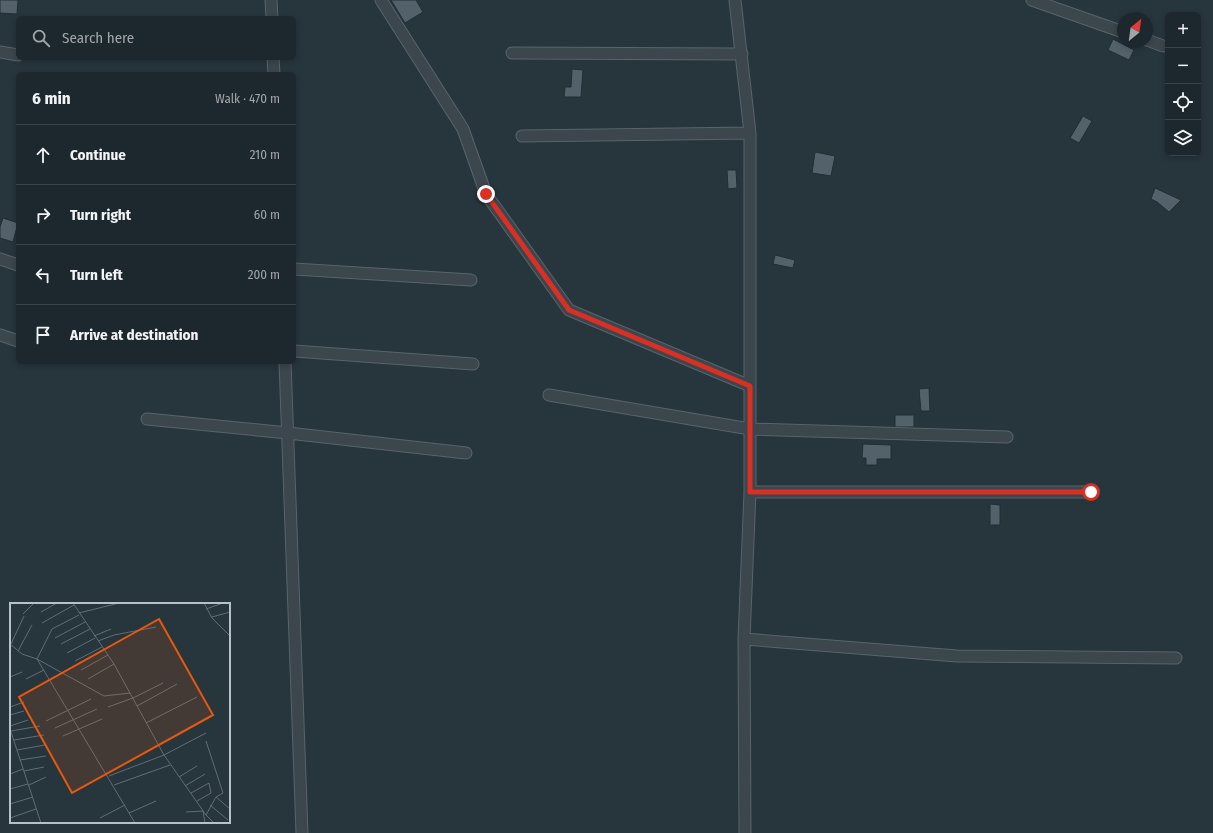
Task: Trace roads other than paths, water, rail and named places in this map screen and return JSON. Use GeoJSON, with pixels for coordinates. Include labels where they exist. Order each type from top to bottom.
{"type":"FeatureCollection","features":[{"type":"Feature","properties":{"kind":"street"},"geometry":{"type":"LineString","coordinates":[[271,0],[272,16]]}},
{"type":"Feature","properties":{"kind":"street"},"geometry":{"type":"LineString","coordinates":[[381,0],[463,128],[486,194],[569,310],[750,386]]}},
{"type":"Feature","properties":{"kind":"street"},"geometry":{"type":"LineString","coordinates":[[735,0],[750,133],[750,492],[744,640],[745,833]]}},
{"type":"Feature","properties":{"kind":"street"},"geometry":{"type":"LineString","coordinates":[[1032,0],[1117,30]]}},
{"type":"Feature","properties":{"kind":"street"},"geometry":{"type":"LineString","coordinates":[[1153,42],[1163,46]]}},
{"type":"Feature","properties":{"kind":"street"},"geometry":{"type":"LineString","coordinates":[[0,52],[16,55]]}},
{"type":"Feature","properties":{"kind":"street"},"geometry":{"type":"LineString","coordinates":[[512,53],[742,54]]}},
{"type":"Feature","properties":{"kind":"street"},"geometry":{"type":"LineString","coordinates":[[273,60],[274,72]]}},
{"type":"Feature","properties":{"kind":"street"},"geometry":{"type":"LineString","coordinates":[[522,136],[750,133]]}},
{"type":"Feature","properties":{"kind":"street"},"geometry":{"type":"LineString","coordinates":[[0,259],[16,264]]}},
{"type":"Feature","properties":{"kind":"street"},"geometry":{"type":"LineString","coordinates":[[296,268],[471,280]]}},
{"type":"Feature","properties":{"kind":"street"},"geometry":{"type":"LineString","coordinates":[[0,335],[16,340]]}},
{"type":"Feature","properties":{"kind":"street"},"geometry":{"type":"LineString","coordinates":[[296,351],[473,364]]}},
{"type":"Feature","properties":{"kind":"street"},"geometry":{"type":"LineString","coordinates":[[285,364],[302,833]]}},
{"type":"Feature","properties":{"kind":"street"},"geometry":{"type":"LineString","coordinates":[[549,395],[750,428],[1007,437]]}},
{"type":"Feature","properties":{"kind":"street"},"geometry":{"type":"LineString","coordinates":[[147,419],[466,453]]}},
{"type":"Feature","properties":{"kind":"street"},"geometry":{"type":"LineString","coordinates":[[750,492],[1091,492]]}},
{"type":"Feature","properties":{"kind":"street"},"geometry":{"type":"LineString","coordinates":[[744,640],[957,656],[1176,658]]}}]}
